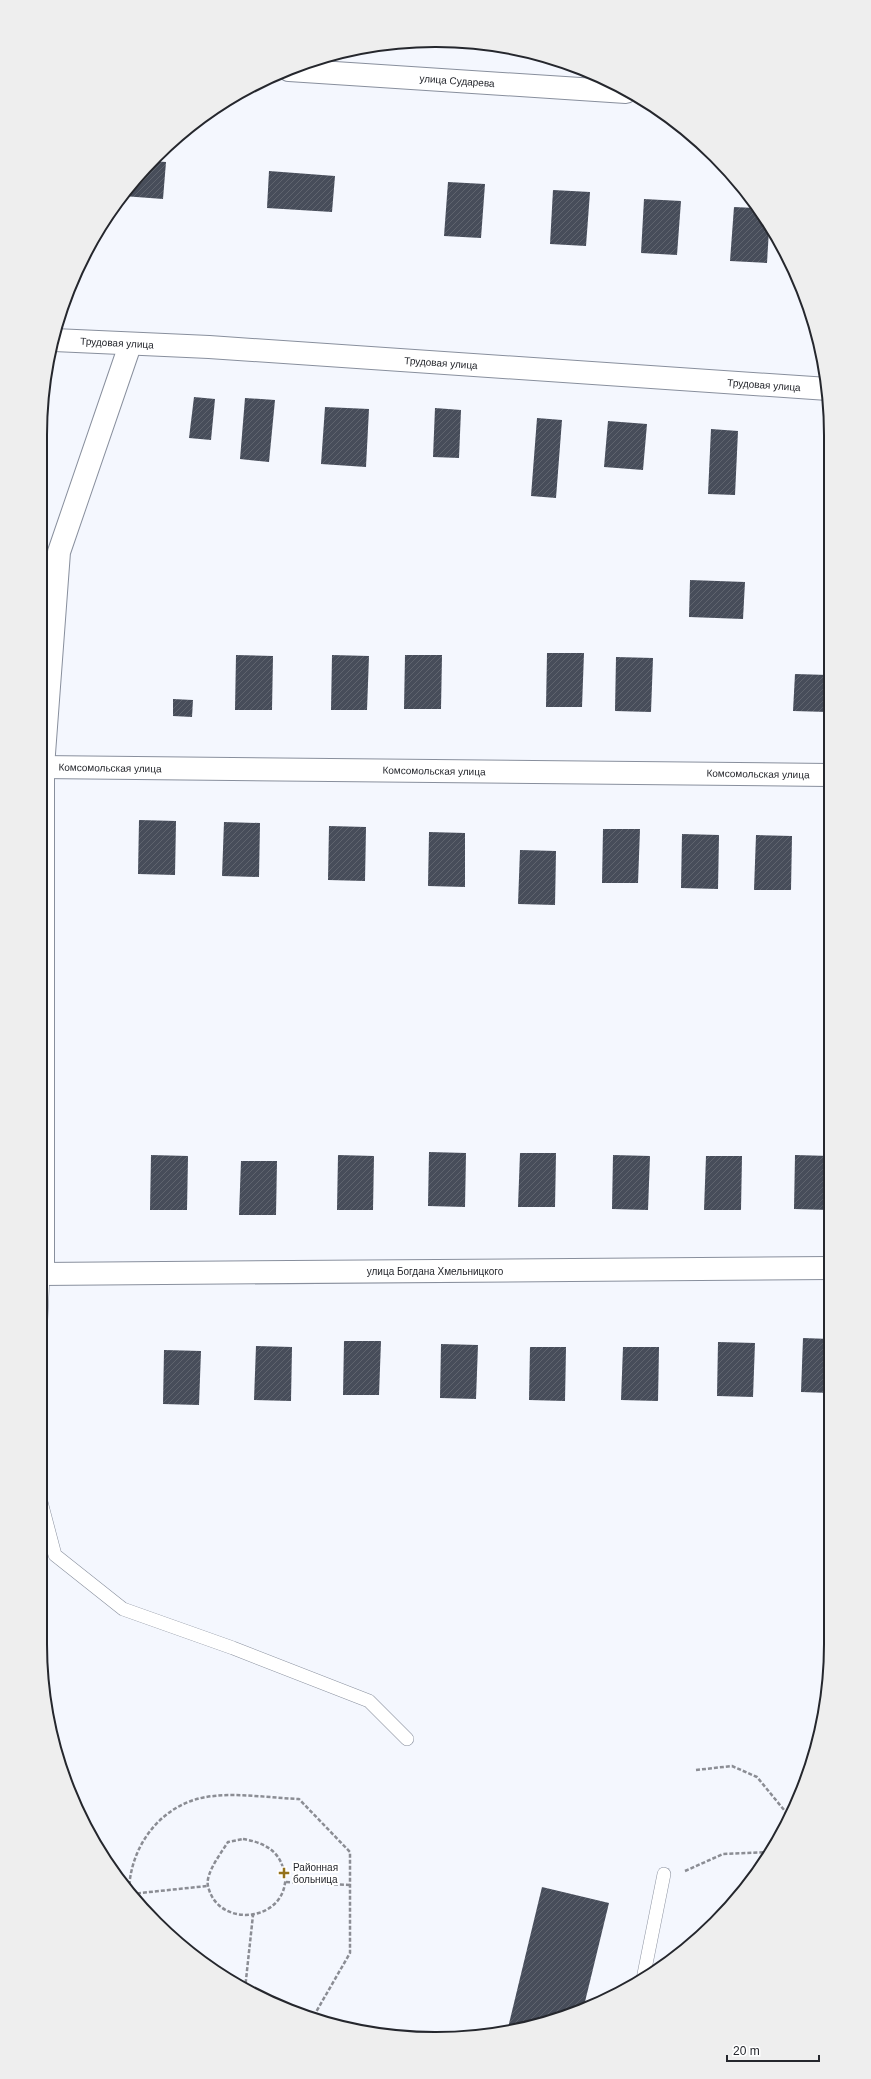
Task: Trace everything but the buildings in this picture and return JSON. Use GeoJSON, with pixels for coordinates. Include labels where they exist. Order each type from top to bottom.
{"type":"FeatureCollection","features":[{"type":"Feature","properties":{"kind":"street","name":"улица Сударева"},"geometry":{"type":"LineString","coordinates":[[303,71],[615,91]]}},
{"type":"Feature","properties":{"kind":"street","name":"Трудовая улица"},"geometry":{"type":"LineString","coordinates":[[59,340],[130,345],[225,348],[821,389]]}},
{"type":"Feature","properties":{"kind":"street"},"geometry":{"type":"LineString","coordinates":[[47,695],[59,552],[130,345]]}},
{"type":"Feature","properties":{"kind":"street","name":"Комсомольская улица"},"geometry":{"type":"LineString","coordinates":[[47,767],[824,775]]}},
{"type":"Feature","properties":{"kind":"street","name":"улица Богдана Хмельницкого"},"geometry":{"type":"LineString","coordinates":[[47,1274],[824,1268]]}},
{"type":"Feature","properties":{"kind":"lane"},"geometry":{"type":"LineString","coordinates":[[47,1525],[55,1555],[123,1609],[233,1648],[369,1701],[407,1739]]}},
{"type":"Feature","properties":{"kind":"lane"},"geometry":{"type":"LineString","coordinates":[[645,1971],[664,1874]]}},
{"type":"Feature","properties":{"kind":"path"},"geometry":{"type":"LineString","coordinates":[[696,1770],[732,1766],[757,1777],[785,1812]]}},
{"type":"Feature","properties":{"kind":"path"},"geometry":{"type":"LineString","coordinates":[[129,1882],[129,1874],[134,1858],[142,1841],[156,1824],[172,1809],[193,1800],[213,1796],[299,1798],[350,1852],[350,1953],[316,2013]]}},
{"type":"Feature","properties":{"kind":"path"},"geometry":{"type":"LineString","coordinates":[[244,1839],[260,1842],[272,1850],[282,1864],[286,1882],[281,1897],[264,1912],[248,1917],[228,1912],[216,1901],[208,1886],[211,1870],[228,1842],[244,1839]]}},
{"type":"Feature","properties":{"kind":"path"},"geometry":{"type":"LineString","coordinates":[[681,1873],[723,1854],[763,1852]]}},
{"type":"Feature","properties":{"kind":"path"},"geometry":{"type":"LineString","coordinates":[[286,1882],[350,1885]]}},
{"type":"Feature","properties":{"kind":"path"},"geometry":{"type":"LineString","coordinates":[[138,1893],[208,1886]]}},
{"type":"Feature","properties":{"kind":"path"},"geometry":{"type":"LineString","coordinates":[[245,1982],[254,1915]]}},
{"type":"Feature","properties":{"kind":"place","name":"Районная больница"},"geometry":{"type":"Point","coordinates":[284,1873]}}]}
